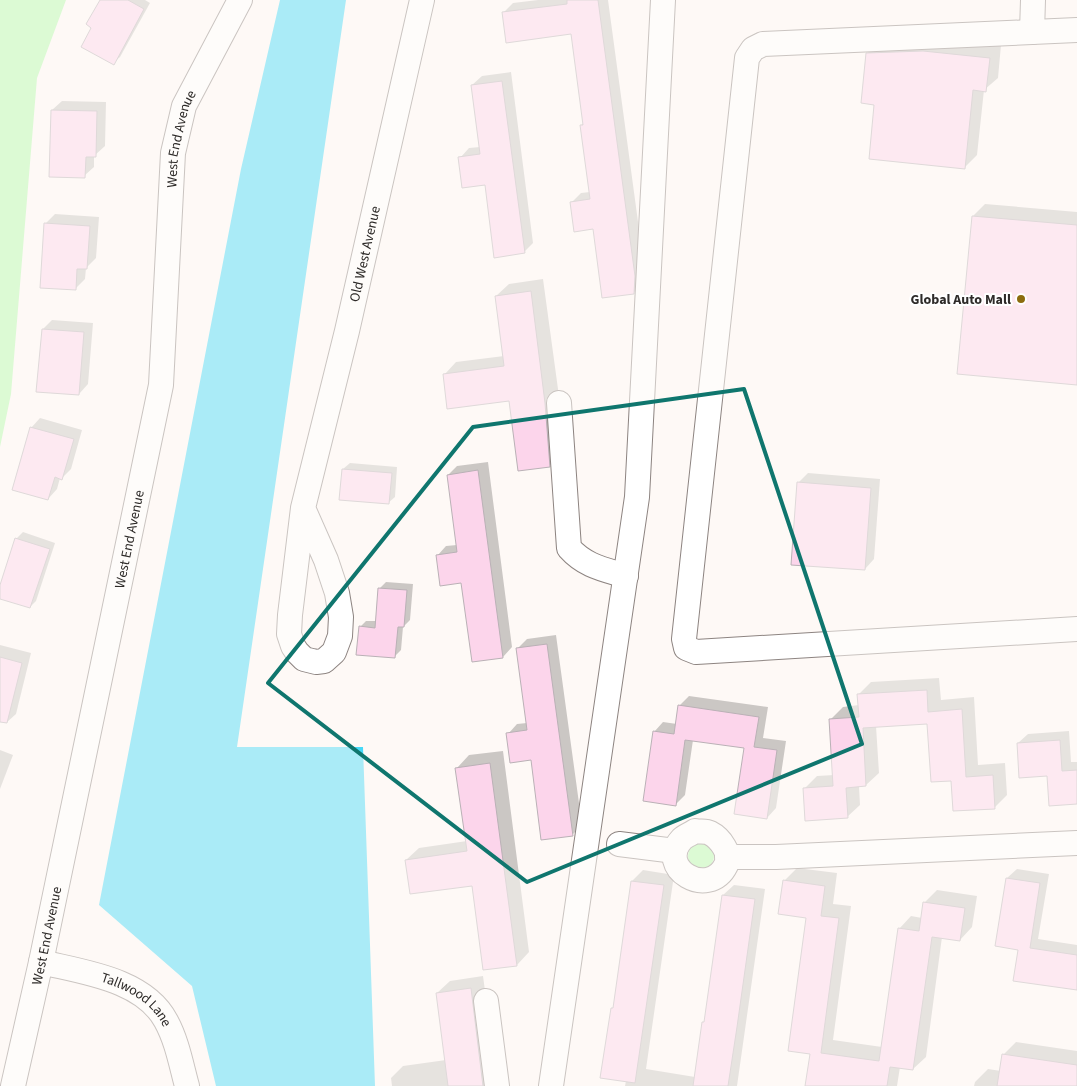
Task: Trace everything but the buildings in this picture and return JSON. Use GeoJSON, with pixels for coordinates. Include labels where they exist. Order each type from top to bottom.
{"type":"FeatureCollection","features":[{"type":"Feature","properties":{"kind":"street","name":"West End Avenue"},"geometry":{"type":"LineString","coordinates":[[13,1086],[41,962],[161,385],[173,154],[184,106],[240,0]]}},
{"type":"Feature","properties":{"kind":"street","name":"Old West Avenue"},"geometry":{"type":"LineString","coordinates":[[303,508],[326,560],[337,593],[341,616],[340,636],[334,652],[324,661],[316,662],[304,659],[297,652],[292,646],[289,634],[303,508],[347,331],[422,0]]}},
{"type":"Feature","properties":{"kind":"street"},"geometry":{"type":"LineString","coordinates":[[552,1086],[637,497],[664,0]]}},
{"type":"Feature","properties":{"kind":"street"},"geometry":{"type":"LineString","coordinates":[[1032,32],[1033,0]]}},
{"type":"Feature","properties":{"kind":"street"},"geometry":{"type":"LineString","coordinates":[[1077,30],[762,44],[753,49],[747,58],[684,639],[686,648],[696,652],[1077,629]]}},
{"type":"Feature","properties":{"kind":"street"},"geometry":{"type":"LineString","coordinates":[[559,403],[569,548],[576,556],[588,564],[626,576]]}},
{"type":"Feature","properties":{"kind":"street"},"geometry":{"type":"LineString","coordinates":[[695,832],[709,833],[721,842],[728,856],[728,863],[722,871],[712,879],[699,881],[684,875],[676,866],[675,851],[682,839],[695,832]]}},
{"type":"Feature","properties":{"kind":"street"},"geometry":{"type":"LineString","coordinates":[[728,856],[776,858],[1077,843]]}},
{"type":"Feature","properties":{"kind":"street"},"geometry":{"type":"LineString","coordinates":[[619,844],[675,851]]}},
{"type":"Feature","properties":{"kind":"street","name":"Tallwood Lane"},"geometry":{"type":"LineString","coordinates":[[41,962],[111,978],[127,986],[156,1007],[165,1019],[175,1042],[187,1086]]}},
{"type":"Feature","properties":{"kind":"street"},"geometry":{"type":"LineString","coordinates":[[486,1001],[497,1086]]}},
{"type":"Feature","properties":{"kind":"highlighted area"},"geometry":{"type":"Polygon","coordinates":[[[744,389],[862,744],[527,882],[268,683],[473,427],[744,389]]]}},
{"type":"Feature","properties":{"kind":"green space"},"geometry":{"type":"Polygon","coordinates":[[[0,0],[66,0],[37,78],[11,394],[0,447],[0,0]]]}},
{"type":"Feature","properties":{"kind":"green space"},"geometry":{"type":"Polygon","coordinates":[[[701,843],[710,847],[714,856],[710,865],[701,869],[692,865],[688,856],[692,847],[701,843]]]}},
{"type":"Feature","properties":{"kind":"water"},"geometry":{"type":"Polygon","coordinates":[[[280,0],[346,0],[237,747],[363,747],[375,1086],[216,1086],[192,986],[99,905],[241,169],[280,0]]]}},
{"type":"Feature","properties":{"kind":"place","name":"Global Auto Mall"},"geometry":{"type":"Point","coordinates":[1021,299]}}]}
